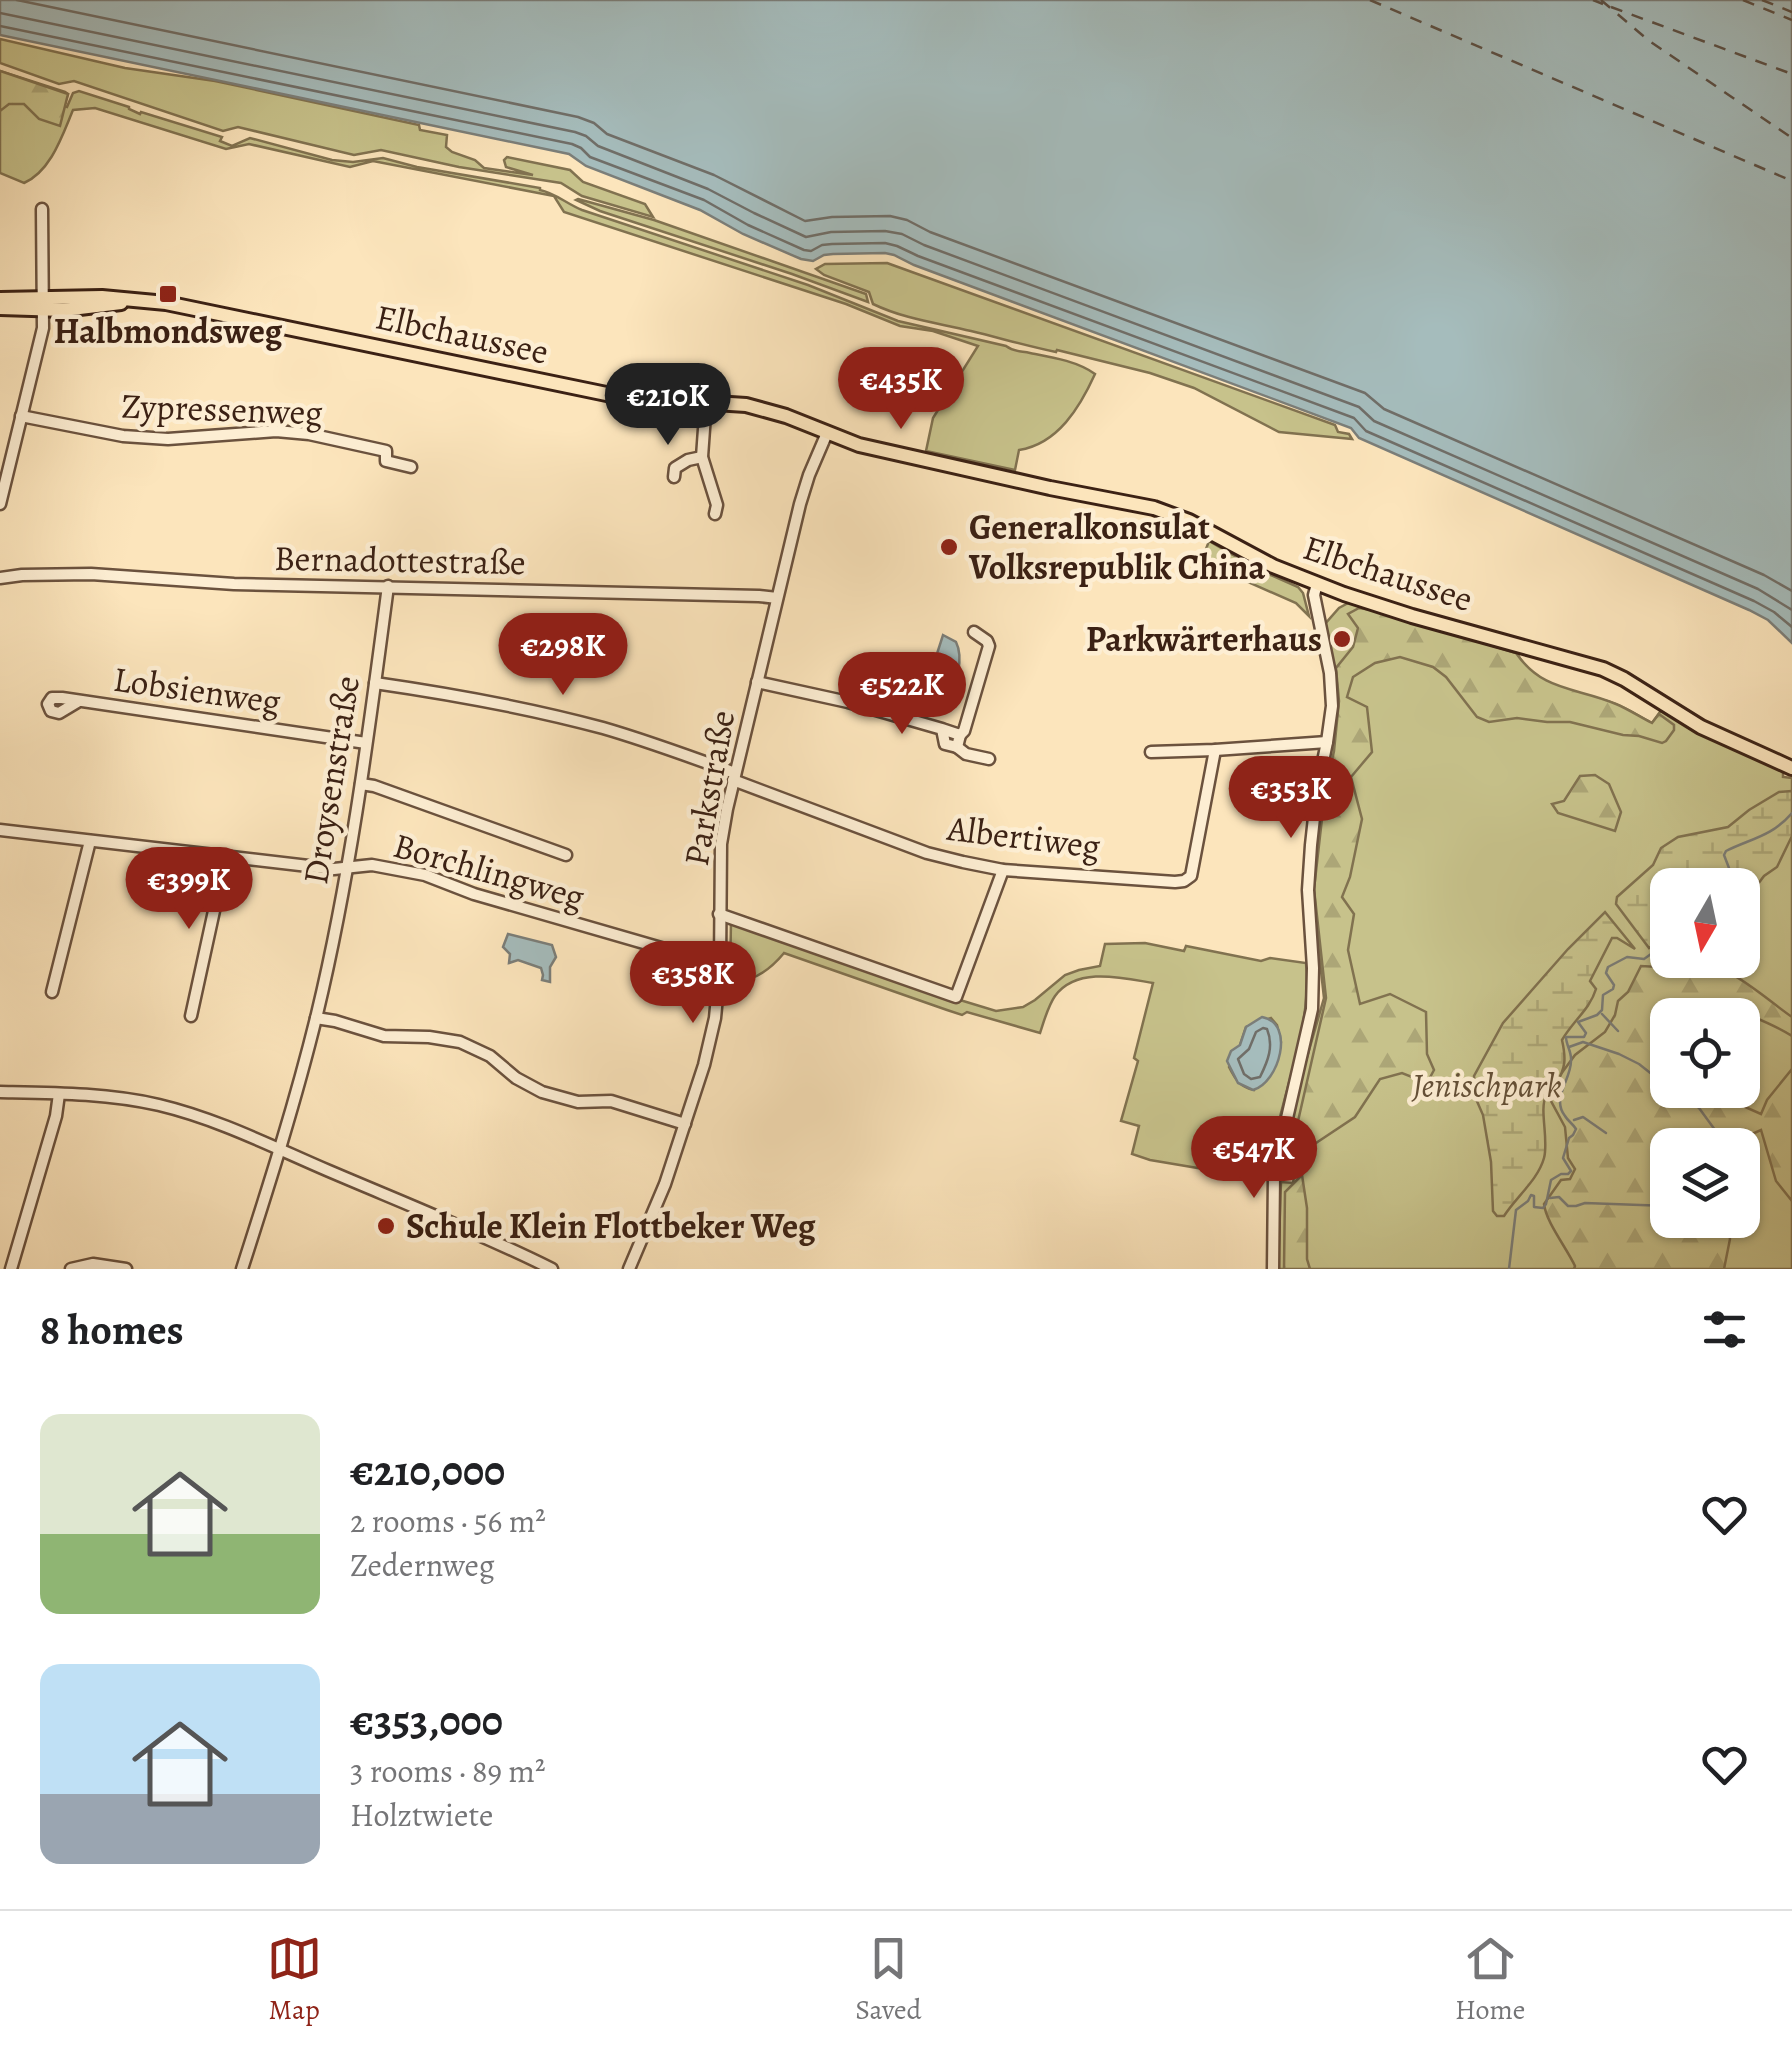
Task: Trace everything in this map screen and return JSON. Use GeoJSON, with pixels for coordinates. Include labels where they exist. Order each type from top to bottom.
{"type":"FeatureCollection","features":[{"type":"Feature","properties":{"kind":"main road","name":"Elbchaussee"},"geometry":{"type":"LineString","coordinates":[[0,308],[102,297],[166,303],[621,397],[706,400],[764,409],[859,444],[1142,505],[1167,512],[1316,584],[1412,616],[1603,670],[1640,688],[1701,727],[1792,768]]}},
{"type":"Feature","properties":{"kind":"main road","name":"Elbchaussee"},"geometry":{"type":"LineString","coordinates":[[0,300],[44,304]]}},
{"type":"Feature","properties":{"kind":"street"},"geometry":{"type":"LineString","coordinates":[[0,504],[3,472],[43,328],[42,209]]}},
{"type":"Feature","properties":{"kind":"street"},"geometry":{"type":"LineString","coordinates":[[706,400],[702,457],[717,505],[715,514]]}},
{"type":"Feature","properties":{"kind":"street","name":"Zypressenweg"},"geometry":{"type":"LineString","coordinates":[[21,416],[138,437],[276,430],[309,434],[386,451],[386,461],[411,466]]}},
{"type":"Feature","properties":{"kind":"street","name":"Parkstraße"},"geometry":{"type":"LineString","coordinates":[[629,1269],[666,1184],[704,1065],[715,1018],[720,965],[721,844],[734,776],[805,487],[827,432]]}},
{"type":"Feature","properties":{"kind":"street"},"geometry":{"type":"LineString","coordinates":[[674,477],[680,464],[702,457]]}},
{"type":"Feature","properties":{"kind":"street","name":"Bernadottestraße"},"geometry":{"type":"LineString","coordinates":[[0,570],[22,575]]}},
{"type":"Feature","properties":{"kind":"street","name":"Bernadottestraße"},"geometry":{"type":"LineString","coordinates":[[0,578],[90,574],[234,584],[777,598]]}},
{"type":"Feature","properties":{"kind":"street"},"geometry":{"type":"LineString","coordinates":[[1273,1269],[1274,1174],[1312,1009],[1308,890],[1317,790],[1332,706],[1314,595],[1316,584]]}},
{"type":"Feature","properties":{"kind":"street","name":"Droysenstraße"},"geometry":{"type":"LineString","coordinates":[[242,1269],[316,1018],[361,784],[388,586]]}},
{"type":"Feature","properties":{"kind":"street"},"geometry":{"type":"LineString","coordinates":[[757,682],[942,729],[945,744],[958,741],[964,732],[989,646],[974,632]]}},
{"type":"Feature","properties":{"kind":"street","name":"Albertiweg"},"geometry":{"type":"LineString","coordinates":[[375,683],[564,718],[664,748],[922,851],[1004,870],[1184,881],[1191,876],[1215,750]]}},
{"type":"Feature","properties":{"kind":"street","name":"Lobsienweg"},"geometry":{"type":"LineString","coordinates":[[80,701],[366,742]]}},
{"type":"Feature","properties":{"kind":"street"},"geometry":{"type":"LineString","coordinates":[[958,741],[966,754],[989,759]]}},
{"type":"Feature","properties":{"kind":"street"},"geometry":{"type":"LineString","coordinates":[[1151,752],[1327,742]]}},
{"type":"Feature","properties":{"kind":"street"},"geometry":{"type":"LineString","coordinates":[[361,784],[566,855]]}},
{"type":"Feature","properties":{"kind":"street","name":"Borchlingweg"},"geometry":{"type":"LineString","coordinates":[[0,830],[334,869],[372,865],[425,875],[474,894],[720,965]]}},
{"type":"Feature","properties":{"kind":"street"},"geometry":{"type":"LineString","coordinates":[[52,992],[90,841]]}},
{"type":"Feature","properties":{"kind":"street"},"geometry":{"type":"LineString","coordinates":[[191,1016],[226,856]]}},
{"type":"Feature","properties":{"kind":"street"},"geometry":{"type":"LineString","coordinates":[[719,914],[956,997],[1004,870]]}},
{"type":"Feature","properties":{"kind":"street"},"geometry":{"type":"LineString","coordinates":[[316,1018],[373,1034],[460,1042],[490,1056],[516,1078],[542,1092],[578,1102],[611,1101],[685,1124]]}},
{"type":"Feature","properties":{"kind":"street"},"geometry":{"type":"LineString","coordinates":[[0,1092],[102,1096],[161,1106],[229,1128],[552,1269]]}},
{"type":"Feature","properties":{"kind":"street"},"geometry":{"type":"LineString","coordinates":[[11,1269],[59,1094]]}},
{"type":"Feature","properties":{"kind":"street"},"geometry":{"type":"LineString","coordinates":[[71,1269],[93,1264],[126,1269]]}},
{"type":"Feature","properties":{"kind":"green space"},"geometry":{"type":"Polygon","coordinates":[[[0,39],[125,68],[215,81],[419,125],[420,130],[447,135],[446,147],[484,168],[533,175],[506,167],[507,157],[570,170],[583,182],[645,204],[653,217],[582,196],[561,183],[381,150],[354,155],[238,127],[223,131],[74,81],[59,84],[0,63],[0,39]]]}},
{"type":"Feature","properties":{"kind":"green space"},"geometry":{"type":"Polygon","coordinates":[[[0,71],[65,92],[67,107],[73,93],[79,91],[140,114],[222,137],[220,141],[232,146],[250,138],[332,160],[383,158],[540,188],[582,210],[808,285],[898,321],[1064,360],[1095,374],[1075,411],[1056,432],[1019,450],[1015,470],[926,451],[933,418],[978,346],[933,331],[900,326],[846,304],[564,212],[554,196],[373,161],[350,167],[249,144],[226,149],[95,108],[73,110],[48,161],[24,183],[0,173],[0,71]]]}},
{"type":"Feature","properties":{"kind":"green space"},"geometry":{"type":"Polygon","coordinates":[[[0,71],[68,94],[60,126],[39,119],[24,104],[9,104],[0,111],[0,71]]]}},
{"type":"Feature","properties":{"kind":"green space"},"geometry":{"type":"Polygon","coordinates":[[[578,199],[654,220],[866,294],[868,302],[600,211],[578,199]]]}},
{"type":"Feature","properties":{"kind":"green space"},"geometry":{"type":"Polygon","coordinates":[[[887,263],[1335,425],[1338,432],[1349,434],[1352,439],[1279,432],[1194,388],[1150,373],[897,313],[873,304],[869,292],[816,269],[825,264],[887,263]]]}},
{"type":"Feature","properties":{"kind":"green space"},"geometry":{"type":"Polygon","coordinates":[[[1209,541],[1298,587],[1309,616],[1296,603],[1203,557],[1209,541]]]}},
{"type":"Feature","properties":{"kind":"green space","name":"Jenischpark"},"geometry":{"type":"Polygon","coordinates":[[[1350,602],[1516,651],[1533,673],[1556,686],[1616,704],[1652,723],[1662,709],[1783,771],[1783,777],[1792,778],[1792,1269],[1278,1269],[1281,1182],[1293,1183],[1299,1148],[1283,1144],[1291,1128],[1289,1120],[1324,998],[1312,889],[1336,702],[1325,624],[1350,602]]]}},
{"type":"Feature","properties":{"kind":"green space"},"geometry":{"type":"Polygon","coordinates":[[[1359,608],[1516,653],[1526,666],[1549,682],[1616,704],[1652,723],[1659,714],[1674,725],[1674,730],[1662,743],[1570,722],[1517,718],[1489,722],[1477,717],[1446,677],[1433,667],[1400,657],[1375,663],[1353,677],[1347,697],[1367,707],[1372,752],[1351,777],[1362,819],[1342,897],[1354,914],[1348,950],[1360,1004],[1390,994],[1426,1012],[1427,1054],[1434,1070],[1427,1083],[1402,1073],[1380,1079],[1355,1117],[1310,1147],[1296,1130],[1326,998],[1314,889],[1339,701],[1336,668],[1353,647],[1358,628],[1348,614],[1359,608]]]}},
{"type":"Feature","properties":{"kind":"green space"},"geometry":{"type":"Polygon","coordinates":[[[1595,775],[1609,784],[1621,812],[1615,831],[1558,813],[1552,804],[1564,801],[1580,776],[1595,775]]]}},
{"type":"Feature","properties":{"kind":"green space"},"geometry":{"type":"Polygon","coordinates":[[[1792,791],[1792,836],[1777,867],[1760,881],[1760,868],[1650,868],[1649,948],[1616,904],[1617,897],[1653,865],[1661,848],[1678,837],[1728,827],[1779,792],[1792,791]]]}},
{"type":"Feature","properties":{"kind":"green space"},"geometry":{"type":"Polygon","coordinates":[[[1605,912],[1635,949],[1612,938],[1590,981],[1596,989],[1593,996],[1562,1040],[1563,1068],[1544,1102],[1545,1151],[1541,1166],[1504,1216],[1497,1216],[1493,1211],[1491,1162],[1474,1076],[1503,1023],[1605,912]]]}},
{"type":"Feature","properties":{"kind":"green space"},"geometry":{"type":"Polygon","coordinates":[[[731,921],[904,983],[996,1011],[1023,1007],[1065,975],[1100,966],[1105,944],[1145,943],[1184,951],[1186,946],[1261,961],[1270,958],[1306,963],[1307,991],[1269,1180],[1132,1154],[1139,1126],[1121,1121],[1138,1061],[1134,1058],[1153,983],[1101,976],[1075,981],[1055,996],[1040,1033],[967,1012],[962,1015],[784,953],[760,974],[730,981],[731,921]],[[1271,1018],[1246,1027],[1229,1067],[1245,1087],[1254,1090],[1281,1042],[1271,1018]]]}},
{"type":"Feature","properties":{"kind":"green space"},"geometry":{"type":"Polygon","coordinates":[[[1641,966],[1650,966],[1650,978],[1737,978],[1792,1017],[1792,1036],[1760,1020],[1760,998],[1650,998],[1650,1108],[1747,1108],[1761,1114],[1767,1100],[1792,1069],[1792,1201],[1776,1181],[1760,1128],[1650,1128],[1650,1238],[1730,1238],[1724,1269],[1574,1269],[1544,1204],[1561,1180],[1570,1179],[1575,1169],[1568,1158],[1565,1127],[1551,1101],[1558,1078],[1575,1055],[1605,1032],[1618,1001],[1628,992],[1641,966]]]}},
{"type":"Feature","properties":{"kind":"green space"},"geometry":{"type":"Polygon","coordinates":[[[1302,1175],[1310,1269],[1284,1269],[1285,1192],[1302,1175]]]}},
{"type":"Feature","properties":{"kind":"water"},"geometry":{"type":"Polygon","coordinates":[[[0,0],[1792,0],[1792,643],[1768,620],[1749,610],[1359,438],[1351,428],[894,255],[833,254],[813,261],[801,259],[700,210],[586,166],[569,154],[0,35],[0,0]]]}},
{"type":"Feature","properties":{"kind":"water"},"geometry":{"type":"Polygon","coordinates":[[[943,635],[956,642],[956,680],[946,700],[921,702],[919,699],[943,635]]]}},
{"type":"Feature","properties":{"kind":"water"},"geometry":{"type":"Polygon","coordinates":[[[508,934],[552,945],[556,957],[550,967],[550,982],[542,980],[541,968],[518,960],[509,963],[510,954],[503,947],[508,934]]]}},
{"type":"Feature","properties":{"kind":"water"},"geometry":{"type":"Polygon","coordinates":[[[1262,1017],[1279,1030],[1280,1053],[1270,1076],[1253,1090],[1238,1083],[1227,1061],[1231,1051],[1240,1045],[1246,1027],[1262,1017]]]}},
{"type":"Feature","properties":{"kind":"waterway"},"geometry":{"type":"LineString","coordinates":[[1729,868],[1726,851],[1769,832],[1792,813]]}},
{"type":"Feature","properties":{"kind":"waterway"},"geometry":{"type":"LineString","coordinates":[[1509,1269],[1516,1210],[1531,1195],[1534,1207],[1543,1208],[1551,1180],[1571,1171],[1563,1158],[1576,1129],[1560,1102],[1571,1061],[1566,1037],[1584,1037],[1586,1033],[1578,1022],[1602,1010],[1603,995],[1614,985],[1606,973],[1608,967],[1627,957],[1644,959],[1650,955]]}},
{"type":"Feature","properties":{"kind":"waterway"},"geometry":{"type":"LineString","coordinates":[[1602,1014],[1618,1031]]}},
{"type":"Feature","properties":{"kind":"waterway"},"geometry":{"type":"LineString","coordinates":[[1569,1047],[1583,1042],[1619,1054],[1650,1073]]}},
{"type":"Feature","properties":{"kind":"waterway"},"geometry":{"type":"LineString","coordinates":[[1699,1108],[1714,1128]]}},
{"type":"Feature","properties":{"kind":"waterway"},"geometry":{"type":"LineString","coordinates":[[1574,1120],[1583,1117],[1606,1133]]}},
{"type":"Feature","properties":{"kind":"waterway"},"geometry":{"type":"LineString","coordinates":[[1550,1198],[1559,1197],[1568,1206],[1650,1205]]}},
{"type":"Feature","properties":{"kind":"ferry route"},"geometry":{"type":"LineString","coordinates":[[1370,0],[1792,181]]}},
{"type":"Feature","properties":{"kind":"ferry route"},"geometry":{"type":"LineString","coordinates":[[1593,0],[1603,4]]}},
{"type":"Feature","properties":{"kind":"ferry route"},"geometry":{"type":"LineString","coordinates":[[1601,0],[1648,40],[1792,138]]}},
{"type":"Feature","properties":{"kind":"ferry route"},"geometry":{"type":"LineString","coordinates":[[1743,0],[1792,20]]}},
{"type":"Feature","properties":{"kind":"ferry route"},"geometry":{"type":"LineString","coordinates":[[1762,0],[1792,12]]}},
{"type":"Feature","properties":{"kind":"ferry route"},"geometry":{"type":"LineString","coordinates":[[1611,7],[1792,74]]}},
{"type":"Feature","properties":{"kind":"place","name":"Halbmondsweg"},"geometry":{"type":"Point","coordinates":[168,294]}},
{"type":"Feature","properties":{"kind":"place","name":"Generalkonsulat Volksrepublik China"},"geometry":{"type":"Point","coordinates":[949,547]}},
{"type":"Feature","properties":{"kind":"place","name":"Parkwärterhaus"},"geometry":{"type":"Point","coordinates":[1342,639]}},
{"type":"Feature","properties":{"kind":"place","name":"Schule Klein Flottbeker Weg"},"geometry":{"type":"Point","coordinates":[386,1226]}}]}
